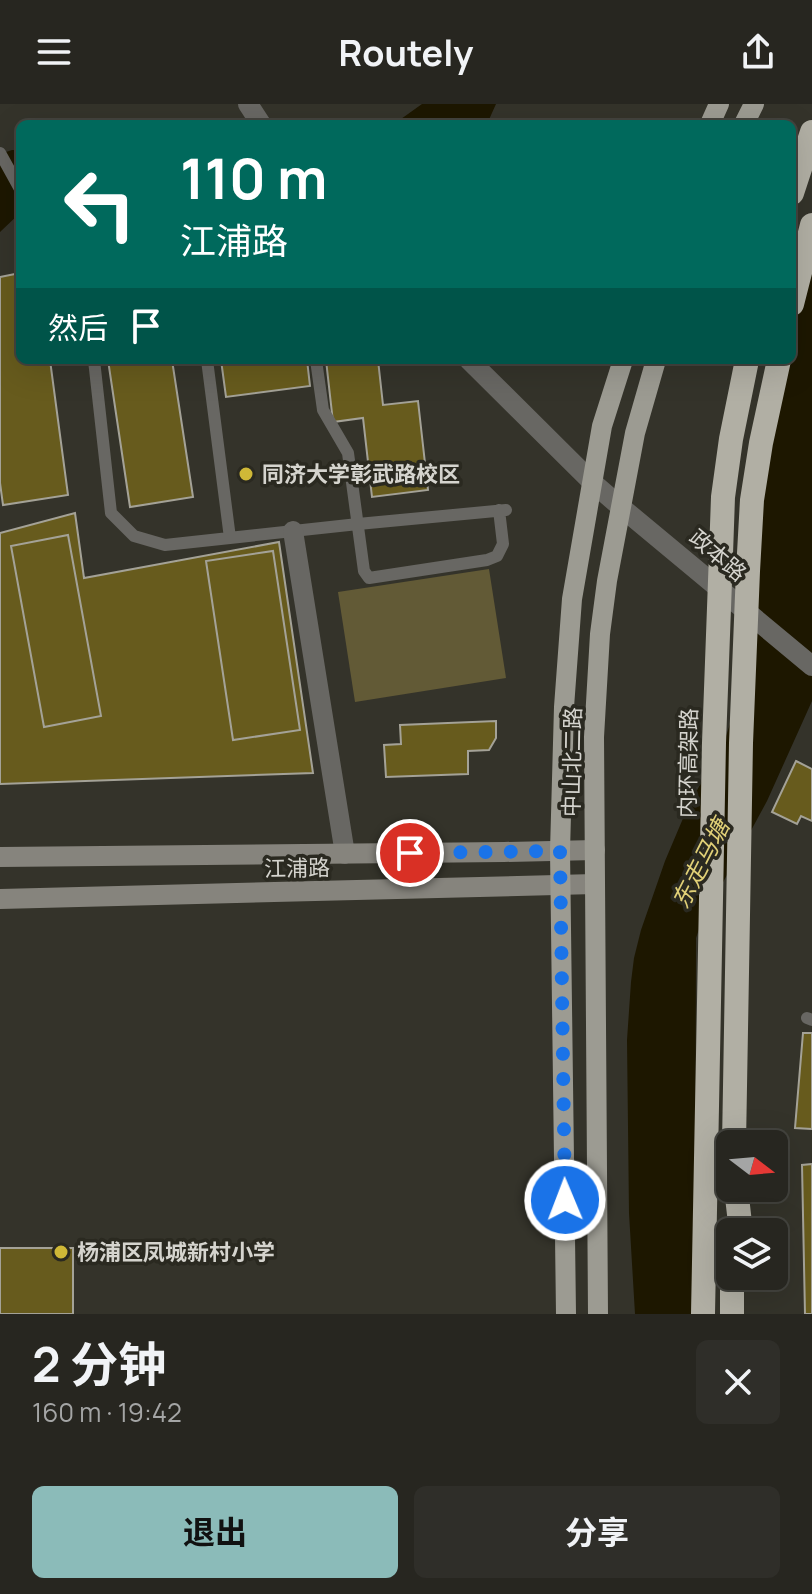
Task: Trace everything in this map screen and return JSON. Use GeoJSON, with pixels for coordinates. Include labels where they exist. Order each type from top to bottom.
{"type":"FeatureCollection","features":[{"type":"Feature","properties":{"kind":"highway"},"geometry":{"type":"LineString","coordinates":[[796,181],[812,132]]}},
{"type":"Feature","properties":{"kind":"highway"},"geometry":{"type":"LineString","coordinates":[[796,288],[812,225]]}},
{"type":"Feature","properties":{"kind":"highway","name":"内环高架路"},"geometry":{"type":"LineString","coordinates":[[703,1314],[713,759],[723,497],[746,364]]}},
{"type":"Feature","properties":{"kind":"highway"},"geometry":{"type":"LineString","coordinates":[[734,1130],[741,743],[751,514],[761,443],[778,364]]}},
{"type":"Feature","properties":{"kind":"highway"},"geometry":{"type":"LineString","coordinates":[[732,1290],[732,1314]]}},
{"type":"Feature","properties":{"kind":"highway"},"geometry":{"type":"LineString","coordinates":[[743,1290],[744,1314]]}},
{"type":"Feature","properties":{"kind":"main road","name":"中山北二路"},"geometry":{"type":"LineString","coordinates":[[566,1314],[560,886],[564,707],[572,599],[602,426],[622,364]]}},
{"type":"Feature","properties":{"kind":"main road","name":"中山北二路"},"geometry":{"type":"LineString","coordinates":[[598,1314],[594,737],[600,634],[635,433],[655,364]]}},
{"type":"Feature","properties":{"kind":"main road","name":"江浦路"},"geometry":{"type":"LineString","coordinates":[[0,857],[595,850]]}},
{"type":"Feature","properties":{"kind":"main road","name":"江浦路"},"geometry":{"type":"LineString","coordinates":[[0,899],[595,884]]}},
{"type":"Feature","properties":{"kind":"street","name":"政本路"},"geometry":{"type":"LineString","coordinates":[[473,364],[592,482],[812,666]]}},
{"type":"Feature","properties":{"kind":"street"},"geometry":{"type":"LineString","coordinates":[[293,531],[345,854]]}},
{"type":"Feature","properties":{"kind":"lane"},"geometry":{"type":"LineString","coordinates":[[0,153],[16,182]]}},
{"type":"Feature","properties":{"kind":"lane"},"geometry":{"type":"LineString","coordinates":[[94,364],[111,513],[134,536],[165,545],[358,524],[503,510],[503,544],[497,556],[369,578],[364,571],[358,524],[348,453],[323,410],[317,364]]}},
{"type":"Feature","properties":{"kind":"lane"},"geometry":{"type":"LineString","coordinates":[[208,364],[230,538]]}},
{"type":"Feature","properties":{"kind":"shaded area"},"geometry":{"type":"Polygon","coordinates":[[[489,569],[506,678],[355,702],[338,592],[489,569]]]}},
{"type":"Feature","properties":{"kind":"water"},"geometry":{"type":"Polygon","coordinates":[[[422,104],[496,104],[489,120],[400,120],[422,104]]]}},
{"type":"Feature","properties":{"kind":"water"},"geometry":{"type":"Polygon","coordinates":[[[16,150],[16,217],[0,232],[0,154],[16,150]]]}},
{"type":"Feature","properties":{"kind":"water","name":"东走马塘"},"geometry":{"type":"Polygon","coordinates":[[[812,247],[812,701],[767,801],[701,923],[696,938],[695,1314],[635,1314],[629,1213],[627,1040],[634,958],[665,861],[687,809],[726,736],[737,703],[782,364],[796,364],[796,304],[812,247]]]}},
{"type":"Feature","properties":{"kind":"building"},"geometry":{"type":"Polygon","coordinates":[[[16,274],[16,364],[51,364],[68,495],[3,505],[0,483],[0,277],[16,274]]]}},
{"type":"Feature","properties":{"kind":"building"},"geometry":{"type":"Polygon","coordinates":[[[109,364],[173,364],[193,497],[130,507],[109,364]]]}},
{"type":"Feature","properties":{"kind":"building"},"geometry":{"type":"Polygon","coordinates":[[[222,364],[307,364],[310,386],[226,397],[222,364]]]}},
{"type":"Feature","properties":{"kind":"building"},"geometry":{"type":"Polygon","coordinates":[[[326,364],[378,364],[383,405],[418,401],[428,490],[372,497],[363,418],[333,422],[326,364]]]}},
{"type":"Feature","properties":{"kind":"building"},"geometry":{"type":"Polygon","coordinates":[[[75,513],[84,578],[279,542],[313,773],[0,784],[0,533],[75,513]]]}},
{"type":"Feature","properties":{"kind":"building"},"geometry":{"type":"Polygon","coordinates":[[[68,535],[101,716],[44,727],[11,546],[68,535]]]}},
{"type":"Feature","properties":{"kind":"building"},"geometry":{"type":"Polygon","coordinates":[[[273,551],[300,730],[233,740],[206,561],[273,551]]]}},
{"type":"Feature","properties":{"kind":"building"},"geometry":{"type":"Polygon","coordinates":[[[496,721],[496,738],[489,750],[468,751],[468,774],[386,777],[384,745],[401,744],[400,725],[496,721]]]}},
{"type":"Feature","properties":{"kind":"building"},"geometry":{"type":"Polygon","coordinates":[[[796,761],[812,769],[812,821],[801,816],[797,824],[772,812],[796,761]]]}},
{"type":"Feature","properties":{"kind":"building"},"geometry":{"type":"Polygon","coordinates":[[[803,1033],[812,1033],[812,1129],[795,1128],[803,1033]]]}},
{"type":"Feature","properties":{"kind":"building"},"geometry":{"type":"Polygon","coordinates":[[[812,1164],[812,1314],[805,1314],[802,1165],[812,1164]]]}},
{"type":"Feature","properties":{"kind":"building"},"geometry":{"type":"Polygon","coordinates":[[[0,1248],[73,1248],[73,1314],[0,1314],[0,1248]]]}},
{"type":"Feature","properties":{"kind":"place","name":"同济大学彰武路校区"},"geometry":{"type":"Point","coordinates":[246,474]}},
{"type":"Feature","properties":{"kind":"place","name":"杨浦区凤城新村小学"},"geometry":{"type":"Point","coordinates":[61,1252]}},
{"type":"Feature","properties":{"kind":"route"},"geometry":{"type":"LineString","coordinates":[[410,853],[560,851],[565,1200]]}}]}
